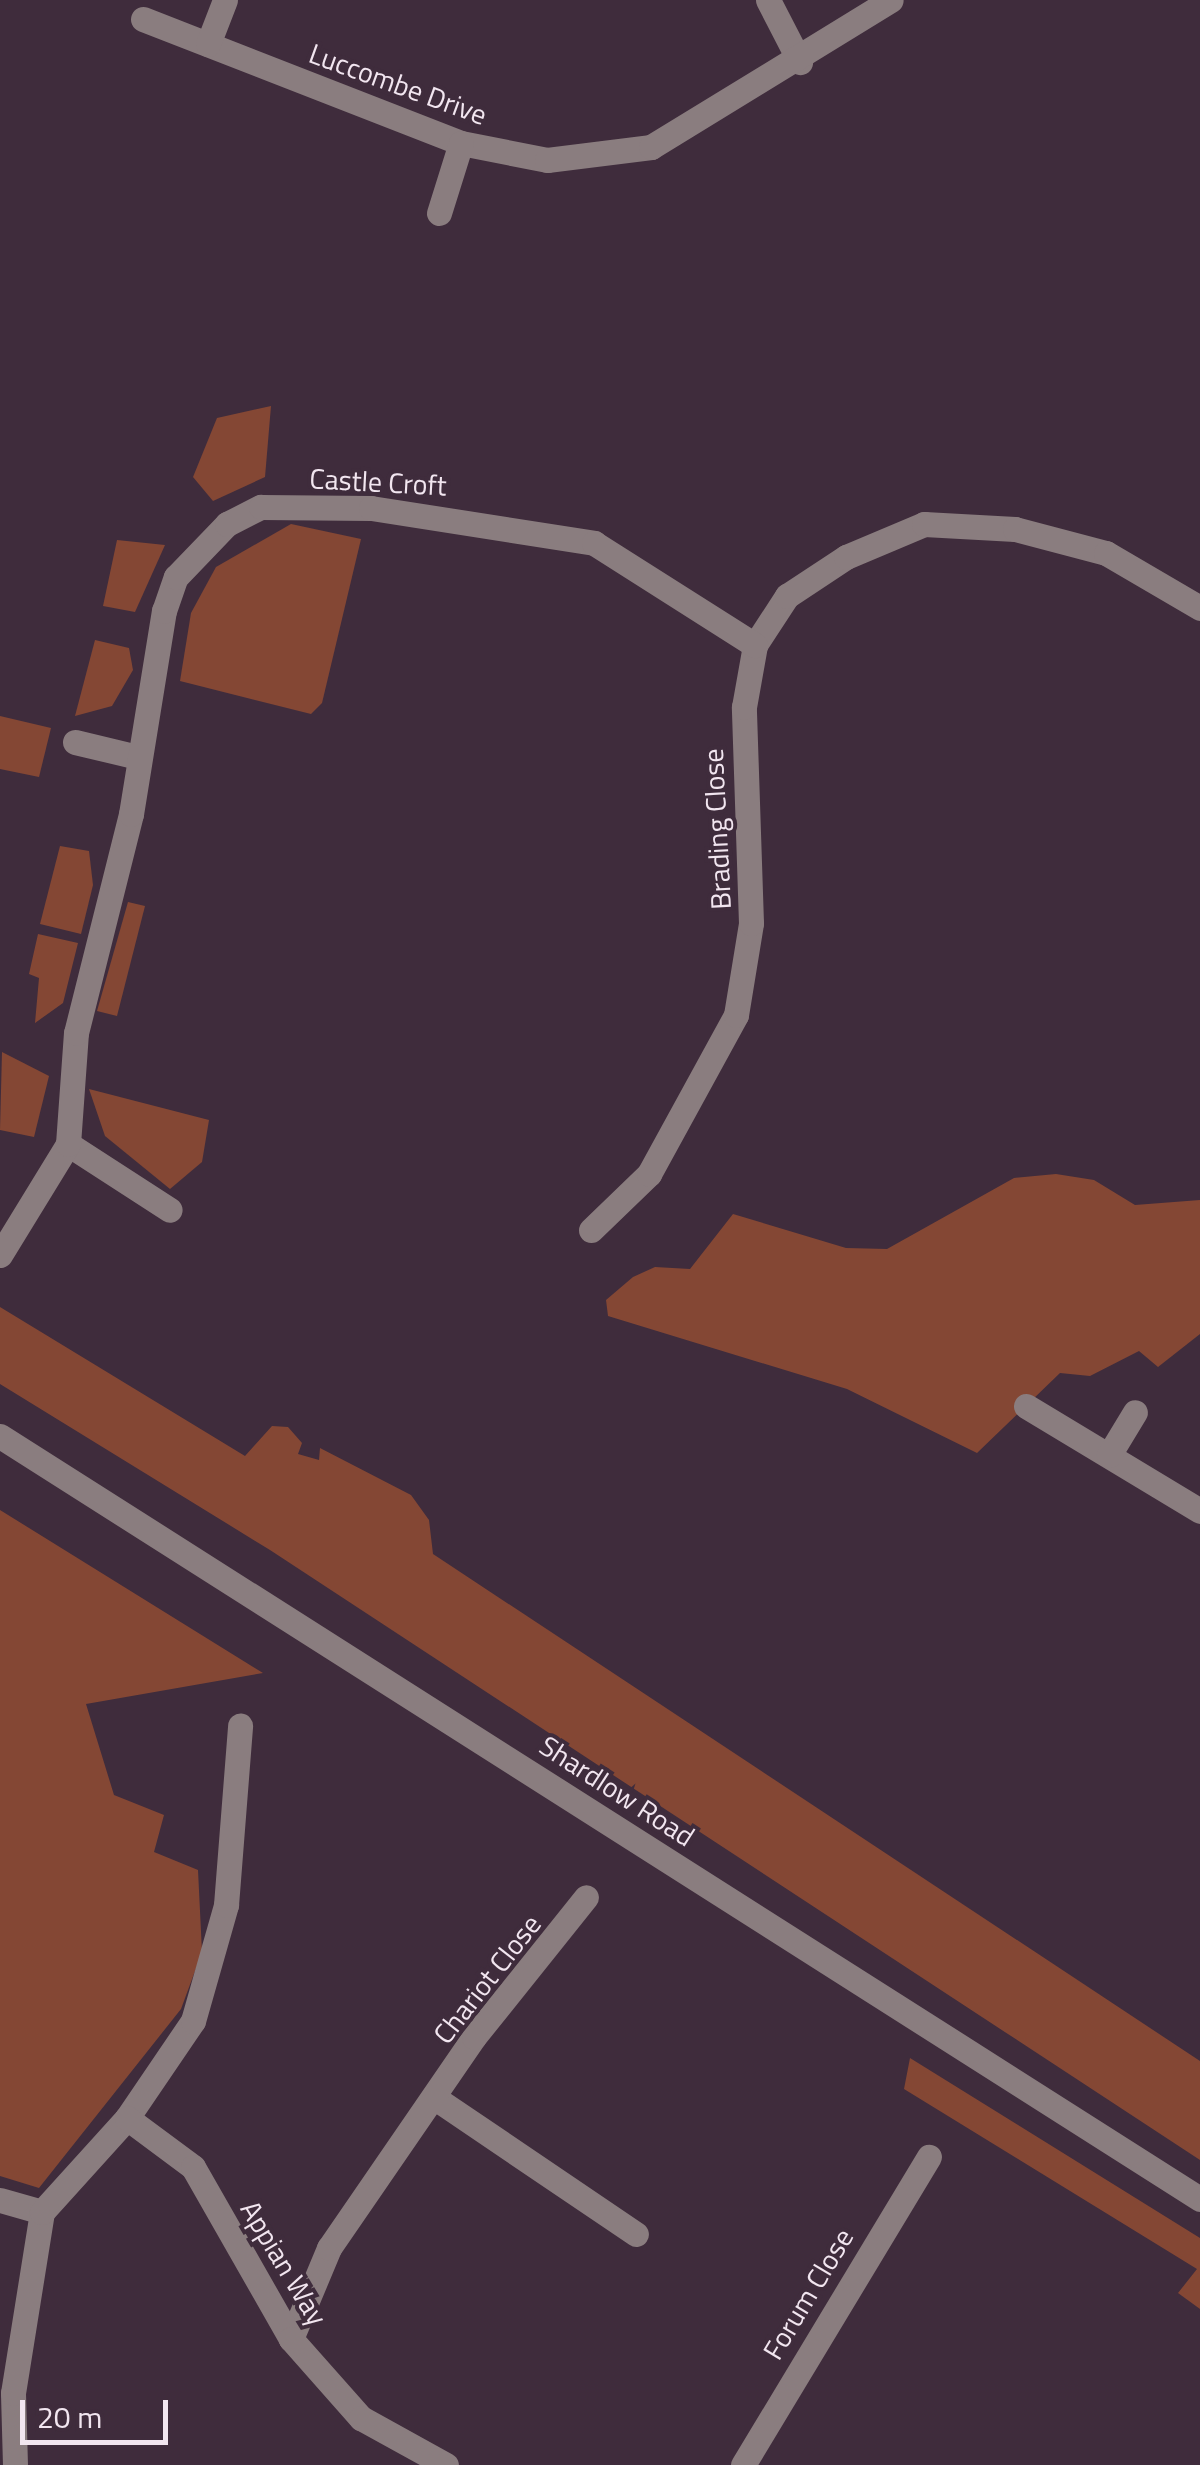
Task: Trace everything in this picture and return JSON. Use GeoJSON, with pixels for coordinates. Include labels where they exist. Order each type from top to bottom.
{"type":"FeatureCollection","features":[{"type":"Feature","properties":{"kind":"street"},"geometry":{"type":"LineString","coordinates":[[208,44],[224,0]]}},
{"type":"Feature","properties":{"kind":"street"},"geometry":{"type":"LineString","coordinates":[[768,0],[800,62]]}},
{"type":"Feature","properties":{"kind":"street","name":"Luccombe Drive"},"geometry":{"type":"LineString","coordinates":[[144,19],[461,143],[547,160],[651,147],[800,62],[891,0]]}},
{"type":"Feature","properties":{"kind":"street"},"geometry":{"type":"LineString","coordinates":[[439,213],[461,143]]}},
{"type":"Feature","properties":{"kind":"street","name":"Castle Croft"},"geometry":{"type":"LineString","coordinates":[[0,1255],[68,1144],[74,1046],[176,577],[227,524],[261,507],[464,516],[594,543],[755,645]]}},
{"type":"Feature","properties":{"kind":"street","name":"Brading Close"},"geometry":{"type":"LineString","coordinates":[[591,1230],[650,1174],[736,1015],[751,923],[740,785],[755,645],[788,596],[846,557],[924,524],[1015,528],[1106,552],[1200,608]]}},
{"type":"Feature","properties":{"kind":"street"},"geometry":{"type":"LineString","coordinates":[[75,742],[138,758]]}},
{"type":"Feature","properties":{"kind":"street"},"geometry":{"type":"LineString","coordinates":[[68,1144],[170,1210]]}},
{"type":"Feature","properties":{"kind":"street"},"geometry":{"type":"LineString","coordinates":[[1026,1406],[1200,1510]]}},
{"type":"Feature","properties":{"kind":"street"},"geometry":{"type":"LineString","coordinates":[[1110,1455],[1135,1412]]}},
{"type":"Feature","properties":{"kind":"street","name":"Shardlow Road"},"geometry":{"type":"LineString","coordinates":[[0,1436],[1200,2199]]}},
{"type":"Feature","properties":{"kind":"street"},"geometry":{"type":"LineString","coordinates":[[15,2465],[13,2393],[42,2212],[127,2118],[194,2021],[226,1905],[240,1726]]}},
{"type":"Feature","properties":{"kind":"street","name":"Chariot Close"},"geometry":{"type":"LineString","coordinates":[[291,2340],[329,2248],[438,2100],[474,2037],[586,1897]]}},
{"type":"Feature","properties":{"kind":"street"},"geometry":{"type":"LineString","coordinates":[[438,2100],[636,2234]]}},
{"type":"Feature","properties":{"kind":"street","name":"Appian Way"},"geometry":{"type":"LineString","coordinates":[[127,2118],[192,2167],[291,2340],[360,2418],[446,2465]]}},
{"type":"Feature","properties":{"kind":"street","name":"Forum Close"},"geometry":{"type":"LineString","coordinates":[[743,2465],[929,2157]]}},
{"type":"Feature","properties":{"kind":"street"},"geometry":{"type":"LineString","coordinates":[[0,2200],[42,2212]]}},
{"type":"Feature","properties":{"kind":"shaded area"},"geometry":{"type":"Polygon","coordinates":[[[271,406],[265,477],[213,501],[193,477],[217,418],[271,406]]]}},
{"type":"Feature","properties":{"kind":"shaded area"},"geometry":{"type":"Polygon","coordinates":[[[291,524],[361,539],[322,703],[311,714],[180,681],[191,613],[216,567],[291,524]]]}},
{"type":"Feature","properties":{"kind":"shaded area"},"geometry":{"type":"Polygon","coordinates":[[[117,540],[165,545],[135,612],[103,606],[117,540]]]}},
{"type":"Feature","properties":{"kind":"shaded area"},"geometry":{"type":"Polygon","coordinates":[[[95,640],[129,648],[133,670],[112,706],[75,716],[95,640]]]}},
{"type":"Feature","properties":{"kind":"shaded area"},"geometry":{"type":"Polygon","coordinates":[[[0,716],[51,728],[39,777],[0,769],[0,716]]]}},
{"type":"Feature","properties":{"kind":"shaded area"},"geometry":{"type":"Polygon","coordinates":[[[60,846],[89,851],[93,885],[81,934],[40,924],[60,846]]]}},
{"type":"Feature","properties":{"kind":"shaded area"},"geometry":{"type":"Polygon","coordinates":[[[128,902],[145,906],[117,1016],[97,1011],[128,902]]]}},
{"type":"Feature","properties":{"kind":"shaded area"},"geometry":{"type":"Polygon","coordinates":[[[38,934],[78,943],[63,1003],[35,1023],[39,978],[29,974],[38,934]]]}},
{"type":"Feature","properties":{"kind":"shaded area"},"geometry":{"type":"Polygon","coordinates":[[[2,1052],[49,1076],[34,1137],[0,1130],[2,1052]]]}},
{"type":"Feature","properties":{"kind":"shaded area"},"geometry":{"type":"Polygon","coordinates":[[[89,1089],[209,1120],[202,1162],[170,1189],[105,1136],[89,1089]]]}},
{"type":"Feature","properties":{"kind":"shaded area"},"geometry":{"type":"Polygon","coordinates":[[[1056,1174],[1094,1180],[1135,1205],[1200,1200],[1200,1334],[1158,1367],[1139,1351],[1090,1376],[1060,1373],[977,1453],[847,1389],[608,1316],[606,1300],[633,1277],[655,1267],[690,1269],[733,1214],[846,1248],[887,1249],[1014,1178],[1056,1174]]]}},
{"type":"Feature","properties":{"kind":"shaded area"},"geometry":{"type":"Polygon","coordinates":[[[0,1307],[245,1456],[272,1426],[288,1427],[302,1443],[298,1454],[319,1460],[320,1448],[411,1495],[429,1520],[433,1554],[1200,2061],[1200,2160],[270,1550],[0,1384],[0,1307]]]}},
{"type":"Feature","properties":{"kind":"shaded area"},"geometry":{"type":"Polygon","coordinates":[[[0,1510],[263,1673],[86,1704],[114,1795],[164,1815],[154,1852],[198,1870],[202,1952],[181,2009],[39,2188],[0,2176],[0,1510]]]}},
{"type":"Feature","properties":{"kind":"shaded area"},"geometry":{"type":"Polygon","coordinates":[[[910,2058],[1200,2238],[1200,2309],[1178,2293],[1197,2269],[904,2089],[910,2058]]]}}]}
